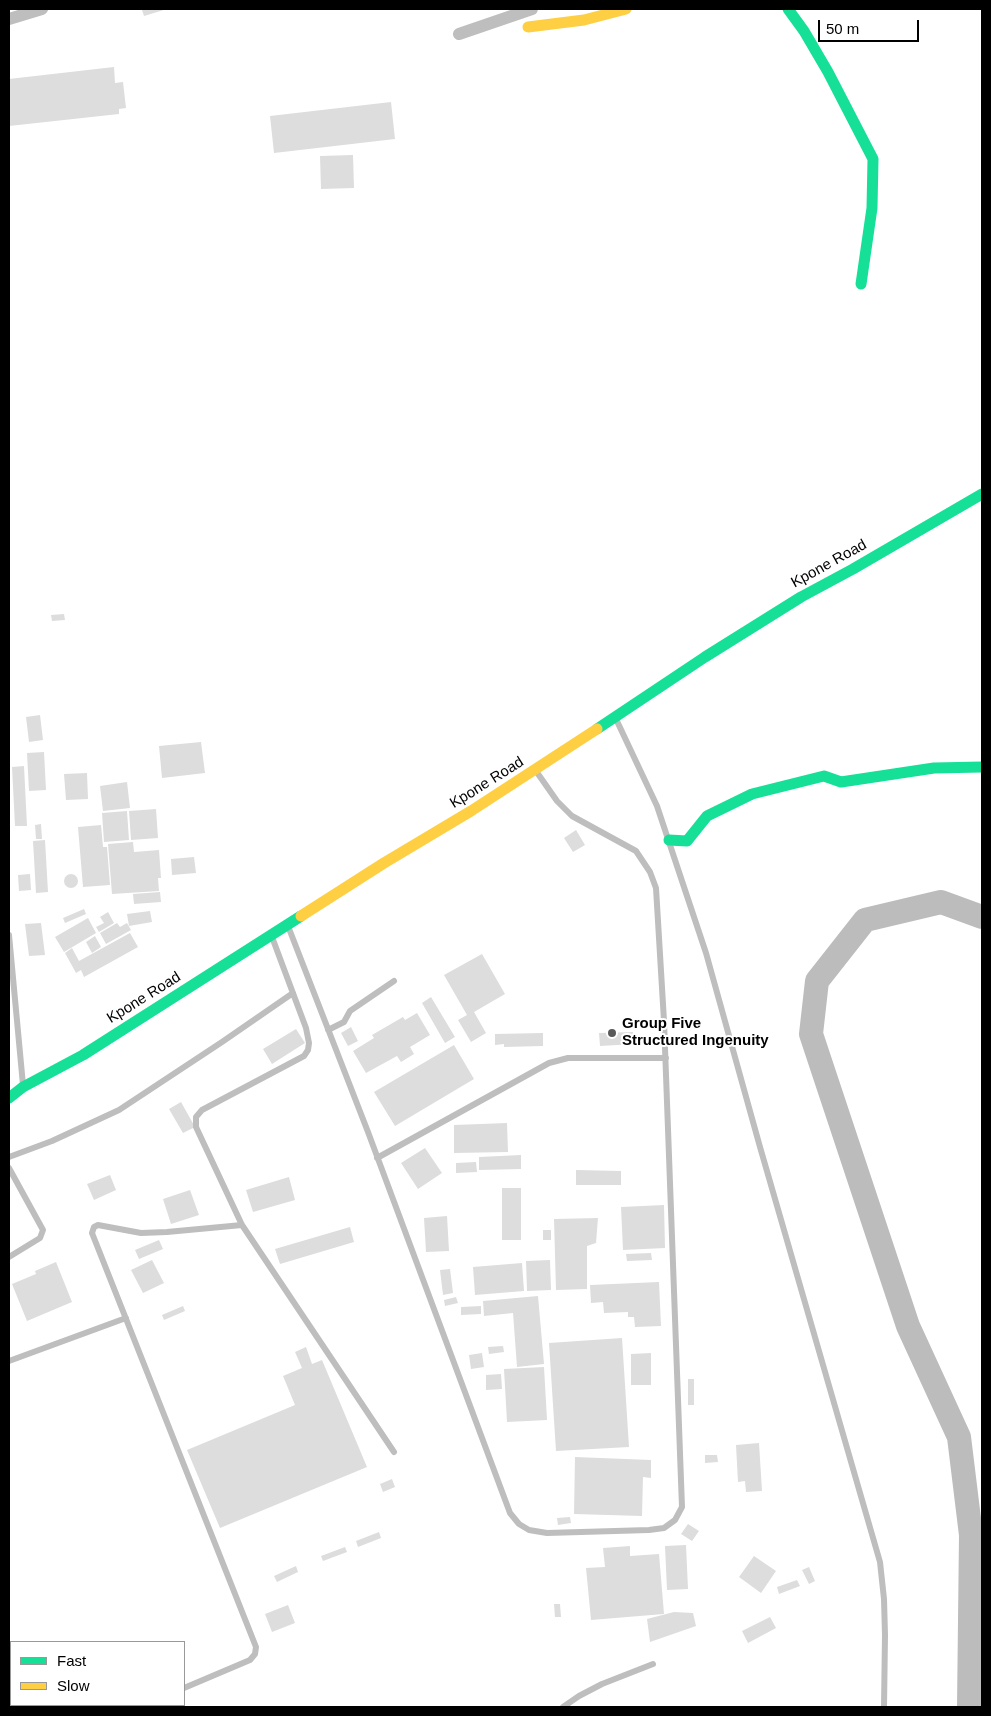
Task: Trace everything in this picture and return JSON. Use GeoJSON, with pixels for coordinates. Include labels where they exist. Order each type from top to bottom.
{"type":"FeatureCollection","features":[{"type":"Feature","properties":{"kind":"main road"},"geometry":{"type":"LineString","coordinates":[[528,27],[584,20],[626,9]]}},
{"type":"Feature","properties":{"kind":"main road"},"geometry":{"type":"LineString","coordinates":[[788,9],[804,31],[828,72],[873,159],[872,208],[861,284]]}},
{"type":"Feature","properties":{"kind":"main road","name":"Kpone Road"},"geometry":{"type":"LineString","coordinates":[[9,1098],[23,1086],[83,1055],[535,770],[800,597],[982,494]]}},
{"type":"Feature","properties":{"kind":"main road"},"geometry":{"type":"LineString","coordinates":[[669,840],[687,841],[707,816],[752,794],[824,776],[841,782],[934,768],[982,767]]}},
{"type":"Feature","properties":{"kind":"street"},"geometry":{"type":"LineString","coordinates":[[9,19],[42,9]]}},
{"type":"Feature","properties":{"kind":"street"},"geometry":{"type":"LineString","coordinates":[[459,34],[532,9]]}},
{"type":"Feature","properties":{"kind":"lane"},"geometry":{"type":"LineString","coordinates":[[615,718],[658,806],[706,953],[880,1562],[885,1635],[884,1707]]}},
{"type":"Feature","properties":{"kind":"lane"},"geometry":{"type":"LineString","coordinates":[[288,924],[510,1513],[519,1524],[529,1530],[546,1533],[664,1528],[674,1520],[682,1507],[666,1058],[656,888],[650,872],[636,851],[572,816],[558,801],[535,770]]}},
{"type":"Feature","properties":{"kind":"lane"},"geometry":{"type":"LineString","coordinates":[[9,935],[23,1086]]}},
{"type":"Feature","properties":{"kind":"lane"},"geometry":{"type":"LineString","coordinates":[[271,935],[308,1035],[308,1050],[304,1056],[202,1110],[196,1117],[196,1127],[242,1225],[394,1452]]}},
{"type":"Feature","properties":{"kind":"lane"},"geometry":{"type":"LineString","coordinates":[[328,1030],[344,1022],[350,1011],[394,981]]}},
{"type":"Feature","properties":{"kind":"lane"},"geometry":{"type":"LineString","coordinates":[[9,1157],[52,1141],[119,1110],[293,993]]}},
{"type":"Feature","properties":{"kind":"lane"},"geometry":{"type":"LineString","coordinates":[[377,1158],[549,1063],[568,1058],[666,1058]]}},
{"type":"Feature","properties":{"kind":"lane"},"geometry":{"type":"LineString","coordinates":[[9,1168],[42,1230],[40,1238],[9,1257]]}},
{"type":"Feature","properties":{"kind":"lane"},"geometry":{"type":"LineString","coordinates":[[185,1688],[250,1660],[255,1654],[256,1647],[92,1232],[94,1227],[98,1225],[141,1233],[242,1225]]}},
{"type":"Feature","properties":{"kind":"lane"},"geometry":{"type":"LineString","coordinates":[[9,1361],[126,1318]]}},
{"type":"Feature","properties":{"kind":"lane"},"geometry":{"type":"LineString","coordinates":[[563,1707],[602,1684],[653,1664]]}},
{"type":"Feature","properties":{"kind":"building"},"geometry":{"type":"Polygon","coordinates":[[[167,9],[144,16],[142,10],[167,9]]]}},
{"type":"Feature","properties":{"kind":"building"},"geometry":{"type":"Polygon","coordinates":[[[114,67],[115,83],[123,82],[126,108],[119,109],[119,114],[9,126],[9,79],[114,67]]]}},
{"type":"Feature","properties":{"kind":"building"},"geometry":{"type":"Polygon","coordinates":[[[391,102],[395,139],[274,153],[270,116],[391,102]]]}},
{"type":"Feature","properties":{"kind":"building"},"geometry":{"type":"Polygon","coordinates":[[[353,155],[354,188],[321,189],[320,156],[353,155]]]}},
{"type":"Feature","properties":{"kind":"building"},"geometry":{"type":"Polygon","coordinates":[[[64,614],[65,620],[52,621],[51,615],[64,614]]]}},
{"type":"Feature","properties":{"kind":"building"},"geometry":{"type":"Polygon","coordinates":[[[40,715],[43,740],[29,742],[26,717],[40,715]]]}},
{"type":"Feature","properties":{"kind":"building"},"geometry":{"type":"Polygon","coordinates":[[[201,742],[205,773],[162,778],[159,746],[201,742]]]}},
{"type":"Feature","properties":{"kind":"building"},"geometry":{"type":"Polygon","coordinates":[[[44,752],[46,790],[29,791],[27,753],[44,752]]]}},
{"type":"Feature","properties":{"kind":"building"},"geometry":{"type":"Polygon","coordinates":[[[24,766],[27,826],[15,826],[12,767],[24,766]]]}},
{"type":"Feature","properties":{"kind":"building"},"geometry":{"type":"Polygon","coordinates":[[[87,773],[88,799],[66,800],[64,774],[87,773]]]}},
{"type":"Feature","properties":{"kind":"building"},"geometry":{"type":"Polygon","coordinates":[[[127,782],[130,808],[103,811],[100,786],[127,782]]]}},
{"type":"Feature","properties":{"kind":"building"},"geometry":{"type":"Polygon","coordinates":[[[156,809],[158,838],[131,840],[129,811],[156,809]]]}},
{"type":"Feature","properties":{"kind":"building"},"geometry":{"type":"Polygon","coordinates":[[[127,811],[129,840],[104,842],[102,813],[127,811]]]}},
{"type":"Feature","properties":{"kind":"building"},"geometry":{"type":"Polygon","coordinates":[[[41,824],[42,839],[36,839],[35,825],[41,824]]]}},
{"type":"Feature","properties":{"kind":"building"},"geometry":{"type":"Polygon","coordinates":[[[101,825],[103,847],[107,847],[110,885],[83,887],[78,827],[101,825]]]}},
{"type":"Feature","properties":{"kind":"building"},"geometry":{"type":"Polygon","coordinates":[[[576,830],[585,845],[573,852],[564,838],[576,830]]]}},
{"type":"Feature","properties":{"kind":"building"},"geometry":{"type":"Polygon","coordinates":[[[45,840],[48,892],[36,893],[33,841],[45,840]]]}},
{"type":"Feature","properties":{"kind":"building"},"geometry":{"type":"Polygon","coordinates":[[[133,842],[134,852],[159,850],[161,878],[158,878],[159,891],[112,894],[108,844],[133,842]]]}},
{"type":"Feature","properties":{"kind":"building"},"geometry":{"type":"Polygon","coordinates":[[[194,857],[196,873],[172,875],[171,859],[194,857]]]}},
{"type":"Feature","properties":{"kind":"building"},"geometry":{"type":"Polygon","coordinates":[[[30,874],[31,890],[19,891],[18,875],[30,874]]]}},
{"type":"Feature","properties":{"kind":"building"},"geometry":{"type":"Polygon","coordinates":[[[71,874],[76,876],[78,881],[76,886],[71,888],[66,886],[64,881],[66,876],[71,874]]]}},
{"type":"Feature","properties":{"kind":"building"},"geometry":{"type":"Polygon","coordinates":[[[160,892],[161,902],[134,904],[133,894],[160,892]]]}},
{"type":"Feature","properties":{"kind":"building"},"geometry":{"type":"Polygon","coordinates":[[[84,909],[86,914],[65,923],[63,918],[84,909]]]}},
{"type":"Feature","properties":{"kind":"building"},"geometry":{"type":"Polygon","coordinates":[[[150,911],[152,922],[129,926],[127,914],[150,911]]]}},
{"type":"Feature","properties":{"kind":"building"},"geometry":{"type":"Polygon","coordinates":[[[108,912],[114,923],[99,932],[96,927],[104,923],[100,917],[108,912]]]}},
{"type":"Feature","properties":{"kind":"building"},"geometry":{"type":"Polygon","coordinates":[[[88,918],[96,933],[64,952],[55,937],[88,918]]]}},
{"type":"Feature","properties":{"kind":"building"},"geometry":{"type":"Polygon","coordinates":[[[41,923],[45,955],[29,956],[25,924],[41,923]]]}},
{"type":"Feature","properties":{"kind":"building"},"geometry":{"type":"Polygon","coordinates":[[[117,923],[120,927],[127,923],[131,930],[106,944],[100,933],[117,923]]]}},
{"type":"Feature","properties":{"kind":"building"},"geometry":{"type":"Polygon","coordinates":[[[130,933],[138,947],[84,977],[81,970],[76,973],[65,953],[72,948],[79,961],[130,933]]]}},
{"type":"Feature","properties":{"kind":"building"},"geometry":{"type":"Polygon","coordinates":[[[95,936],[101,947],[92,953],[86,942],[95,936]]]}},
{"type":"Feature","properties":{"kind":"building"},"geometry":{"type":"Polygon","coordinates":[[[482,954],[505,994],[474,1012],[486,1033],[471,1042],[458,1020],[467,1015],[444,975],[482,954]]]}},
{"type":"Feature","properties":{"kind":"building"},"geometry":{"type":"Polygon","coordinates":[[[431,997],[455,1037],[445,1043],[422,1003],[431,997]]]}},
{"type":"Feature","properties":{"kind":"building"},"geometry":{"type":"Polygon","coordinates":[[[417,1013],[430,1035],[410,1047],[414,1054],[401,1062],[397,1056],[366,1073],[353,1051],[374,1038],[372,1035],[403,1017],[405,1020],[417,1013]]]}},
{"type":"Feature","properties":{"kind":"building"},"geometry":{"type":"Polygon","coordinates":[[[351,1027],[358,1041],[348,1046],[341,1033],[351,1027]]]}},
{"type":"Feature","properties":{"kind":"building"},"geometry":{"type":"Polygon","coordinates":[[[296,1029],[305,1043],[272,1064],[263,1049],[296,1029]]]}},
{"type":"Feature","properties":{"kind":"building"},"geometry":{"type":"Polygon","coordinates":[[[633,1032],[634,1044],[600,1046],[599,1033],[633,1032]]]}},
{"type":"Feature","properties":{"kind":"building"},"geometry":{"type":"Polygon","coordinates":[[[543,1033],[543,1046],[504,1047],[504,1044],[495,1045],[495,1034],[543,1033]]]}},
{"type":"Feature","properties":{"kind":"building"},"geometry":{"type":"Polygon","coordinates":[[[454,1045],[474,1079],[395,1126],[374,1092],[454,1045]]]}},
{"type":"Feature","properties":{"kind":"building"},"geometry":{"type":"Polygon","coordinates":[[[181,1102],[195,1127],[183,1133],[169,1109],[181,1102]]]}},
{"type":"Feature","properties":{"kind":"building"},"geometry":{"type":"Polygon","coordinates":[[[507,1123],[508,1152],[454,1153],[454,1125],[507,1123]]]}},
{"type":"Feature","properties":{"kind":"building"},"geometry":{"type":"Polygon","coordinates":[[[425,1148],[442,1173],[418,1189],[401,1163],[425,1148]]]}},
{"type":"Feature","properties":{"kind":"building"},"geometry":{"type":"Polygon","coordinates":[[[521,1155],[521,1169],[479,1170],[479,1157],[521,1155]]]}},
{"type":"Feature","properties":{"kind":"building"},"geometry":{"type":"Polygon","coordinates":[[[476,1162],[477,1172],[456,1173],[456,1163],[476,1162]]]}},
{"type":"Feature","properties":{"kind":"building"},"geometry":{"type":"Polygon","coordinates":[[[576,1170],[621,1171],[621,1185],[576,1185],[576,1170]]]}},
{"type":"Feature","properties":{"kind":"building"},"geometry":{"type":"Polygon","coordinates":[[[110,1175],[116,1190],[94,1200],[87,1184],[110,1175]]]}},
{"type":"Feature","properties":{"kind":"building"},"geometry":{"type":"Polygon","coordinates":[[[289,1177],[295,1200],[253,1212],[246,1190],[289,1177]]]}},
{"type":"Feature","properties":{"kind":"building"},"geometry":{"type":"Polygon","coordinates":[[[502,1188],[521,1188],[521,1240],[502,1240],[502,1188]]]}},
{"type":"Feature","properties":{"kind":"building"},"geometry":{"type":"Polygon","coordinates":[[[190,1190],[199,1215],[171,1224],[163,1199],[190,1190]]]}},
{"type":"Feature","properties":{"kind":"building"},"geometry":{"type":"Polygon","coordinates":[[[664,1205],[665,1248],[623,1250],[621,1207],[664,1205]]]}},
{"type":"Feature","properties":{"kind":"building"},"geometry":{"type":"Polygon","coordinates":[[[447,1216],[449,1251],[426,1252],[424,1218],[447,1216]]]}},
{"type":"Feature","properties":{"kind":"building"},"geometry":{"type":"Polygon","coordinates":[[[598,1218],[596,1243],[587,1246],[587,1289],[556,1290],[554,1219],[598,1218]]]}},
{"type":"Feature","properties":{"kind":"building"},"geometry":{"type":"Polygon","coordinates":[[[350,1227],[354,1242],[280,1264],[275,1249],[350,1227]]]}},
{"type":"Feature","properties":{"kind":"building"},"geometry":{"type":"Polygon","coordinates":[[[543,1230],[551,1230],[551,1240],[543,1240],[543,1230]]]}},
{"type":"Feature","properties":{"kind":"building"},"geometry":{"type":"Polygon","coordinates":[[[159,1240],[163,1249],[139,1259],[135,1250],[159,1240]]]}},
{"type":"Feature","properties":{"kind":"building"},"geometry":{"type":"Polygon","coordinates":[[[651,1253],[652,1260],[627,1261],[626,1254],[651,1253]]]}},
{"type":"Feature","properties":{"kind":"building"},"geometry":{"type":"Polygon","coordinates":[[[152,1260],[164,1283],[143,1293],[131,1270],[152,1260]]]}},
{"type":"Feature","properties":{"kind":"building"},"geometry":{"type":"Polygon","coordinates":[[[550,1260],[551,1290],[527,1291],[526,1261],[550,1260]]]}},
{"type":"Feature","properties":{"kind":"building"},"geometry":{"type":"Polygon","coordinates":[[[56,1262],[72,1302],[27,1321],[12,1284],[36,1274],[35,1271],[56,1262]]]}},
{"type":"Feature","properties":{"kind":"building"},"geometry":{"type":"Polygon","coordinates":[[[522,1263],[524,1291],[475,1295],[473,1267],[522,1263]]]}},
{"type":"Feature","properties":{"kind":"building"},"geometry":{"type":"Polygon","coordinates":[[[450,1269],[453,1293],[443,1295],[440,1270],[450,1269]]]}},
{"type":"Feature","properties":{"kind":"building"},"geometry":{"type":"Polygon","coordinates":[[[659,1282],[661,1326],[635,1327],[634,1317],[628,1317],[628,1312],[604,1313],[603,1302],[591,1303],[590,1285],[659,1282]]]}},
{"type":"Feature","properties":{"kind":"building"},"geometry":{"type":"Polygon","coordinates":[[[538,1296],[544,1364],[517,1367],[513,1313],[484,1316],[483,1301],[538,1296]]]}},
{"type":"Feature","properties":{"kind":"building"},"geometry":{"type":"Polygon","coordinates":[[[456,1297],[458,1303],[445,1306],[444,1300],[456,1297]]]}},
{"type":"Feature","properties":{"kind":"building"},"geometry":{"type":"Polygon","coordinates":[[[183,1306],[185,1311],[164,1320],[162,1315],[183,1306]]]}},
{"type":"Feature","properties":{"kind":"building"},"geometry":{"type":"Polygon","coordinates":[[[481,1306],[481,1314],[461,1315],[461,1307],[481,1306]]]}},
{"type":"Feature","properties":{"kind":"building"},"geometry":{"type":"Polygon","coordinates":[[[622,1338],[629,1447],[556,1451],[549,1343],[622,1338]]]}},
{"type":"Feature","properties":{"kind":"building"},"geometry":{"type":"Polygon","coordinates":[[[503,1346],[504,1352],[489,1354],[488,1347],[503,1346]]]}},
{"type":"Feature","properties":{"kind":"building"},"geometry":{"type":"Polygon","coordinates":[[[306,1347],[312,1364],[322,1360],[367,1467],[220,1528],[187,1450],[295,1405],[283,1376],[302,1368],[295,1352],[306,1347]]]}},
{"type":"Feature","properties":{"kind":"building"},"geometry":{"type":"Polygon","coordinates":[[[482,1353],[484,1367],[471,1369],[469,1355],[482,1353]]]}},
{"type":"Feature","properties":{"kind":"building"},"geometry":{"type":"Polygon","coordinates":[[[651,1353],[651,1385],[631,1385],[631,1354],[651,1353]]]}},
{"type":"Feature","properties":{"kind":"building"},"geometry":{"type":"Polygon","coordinates":[[[544,1367],[547,1420],[507,1422],[504,1369],[544,1367]]]}},
{"type":"Feature","properties":{"kind":"building"},"geometry":{"type":"Polygon","coordinates":[[[501,1374],[502,1389],[486,1390],[486,1375],[501,1374]]]}},
{"type":"Feature","properties":{"kind":"building"},"geometry":{"type":"Polygon","coordinates":[[[688,1379],[694,1379],[694,1405],[688,1405],[688,1379]]]}},
{"type":"Feature","properties":{"kind":"building"},"geometry":{"type":"Polygon","coordinates":[[[759,1443],[762,1491],[746,1492],[745,1481],[738,1482],[736,1445],[759,1443]]]}},
{"type":"Feature","properties":{"kind":"building"},"geometry":{"type":"Polygon","coordinates":[[[705,1455],[717,1455],[718,1462],[705,1463],[705,1455]]]}},
{"type":"Feature","properties":{"kind":"building"},"geometry":{"type":"Polygon","coordinates":[[[575,1457],[651,1460],[651,1478],[643,1477],[642,1516],[574,1514],[575,1457]]]}},
{"type":"Feature","properties":{"kind":"building"},"geometry":{"type":"Polygon","coordinates":[[[392,1479],[395,1487],[383,1492],[380,1484],[392,1479]]]}},
{"type":"Feature","properties":{"kind":"building"},"geometry":{"type":"Polygon","coordinates":[[[570,1517],[571,1523],[558,1525],[557,1518],[570,1517]]]}},
{"type":"Feature","properties":{"kind":"building"},"geometry":{"type":"Polygon","coordinates":[[[688,1524],[699,1531],[692,1541],[681,1534],[688,1524]]]}},
{"type":"Feature","properties":{"kind":"building"},"geometry":{"type":"Polygon","coordinates":[[[379,1532],[381,1538],[358,1547],[356,1541],[379,1532]]]}},
{"type":"Feature","properties":{"kind":"building"},"geometry":{"type":"Polygon","coordinates":[[[686,1545],[688,1589],[667,1590],[665,1546],[686,1545]]]}},
{"type":"Feature","properties":{"kind":"building"},"geometry":{"type":"Polygon","coordinates":[[[630,1546],[630,1556],[659,1554],[664,1614],[591,1620],[586,1568],[605,1567],[603,1548],[630,1546]]]}},
{"type":"Feature","properties":{"kind":"building"},"geometry":{"type":"Polygon","coordinates":[[[345,1547],[347,1552],[323,1561],[321,1556],[345,1547]]]}},
{"type":"Feature","properties":{"kind":"building"},"geometry":{"type":"Polygon","coordinates":[[[754,1556],[776,1571],[761,1593],[739,1577],[754,1556]]]}},
{"type":"Feature","properties":{"kind":"building"},"geometry":{"type":"Polygon","coordinates":[[[296,1566],[298,1572],[277,1582],[274,1576],[296,1566]]]}},
{"type":"Feature","properties":{"kind":"building"},"geometry":{"type":"Polygon","coordinates":[[[809,1567],[815,1581],[809,1584],[802,1570],[809,1567]]]}},
{"type":"Feature","properties":{"kind":"building"},"geometry":{"type":"Polygon","coordinates":[[[797,1580],[800,1586],[779,1594],[777,1587],[797,1580]]]}},
{"type":"Feature","properties":{"kind":"building"},"geometry":{"type":"Polygon","coordinates":[[[554,1604],[560,1604],[561,1617],[555,1617],[554,1604]]]}},
{"type":"Feature","properties":{"kind":"building"},"geometry":{"type":"Polygon","coordinates":[[[288,1605],[295,1623],[272,1632],[265,1614],[288,1605]]]}},
{"type":"Feature","properties":{"kind":"building"},"geometry":{"type":"Polygon","coordinates":[[[674,1612],[693,1613],[696,1626],[650,1642],[647,1619],[674,1612]]]}},
{"type":"Feature","properties":{"kind":"building"},"geometry":{"type":"Polygon","coordinates":[[[770,1617],[776,1628],[748,1643],[742,1631],[770,1617]]]}},
{"type":"Feature","properties":{"kind":"waterway"},"geometry":{"type":"LineString","coordinates":[[969,1707],[971,1535],[959,1437],[908,1326],[811,1034],[817,981],[865,920],[941,902],[982,917]]}},
{"type":"Feature","properties":{"kind":"traffic: fast"},"geometry":{"type":"LineString","coordinates":[[788,9],[804,31],[828,72],[873,159],[872,208],[861,284]]}},
{"type":"Feature","properties":{"kind":"traffic: fast"},"geometry":{"type":"LineString","coordinates":[[597,729],[705,657],[801,597],[982,494]]}},
{"type":"Feature","properties":{"kind":"traffic: fast"},"geometry":{"type":"LineString","coordinates":[[669,840],[687,841],[707,816],[752,794],[824,776],[841,782],[934,768],[982,767]]}},
{"type":"Feature","properties":{"kind":"traffic: fast"},"geometry":{"type":"LineString","coordinates":[[9,1098],[23,1087],[83,1055],[301,916]]}},
{"type":"Feature","properties":{"kind":"traffic: slow"},"geometry":{"type":"LineString","coordinates":[[528,27],[584,20],[626,9]]}},
{"type":"Feature","properties":{"kind":"traffic: slow"},"geometry":{"type":"LineString","coordinates":[[301,916],[471,811],[597,729]]}},
{"type":"Feature","properties":{"kind":"place","name":"Group Five Structured Ingenuity"},"geometry":{"type":"Point","coordinates":[612,1033]}}]}
